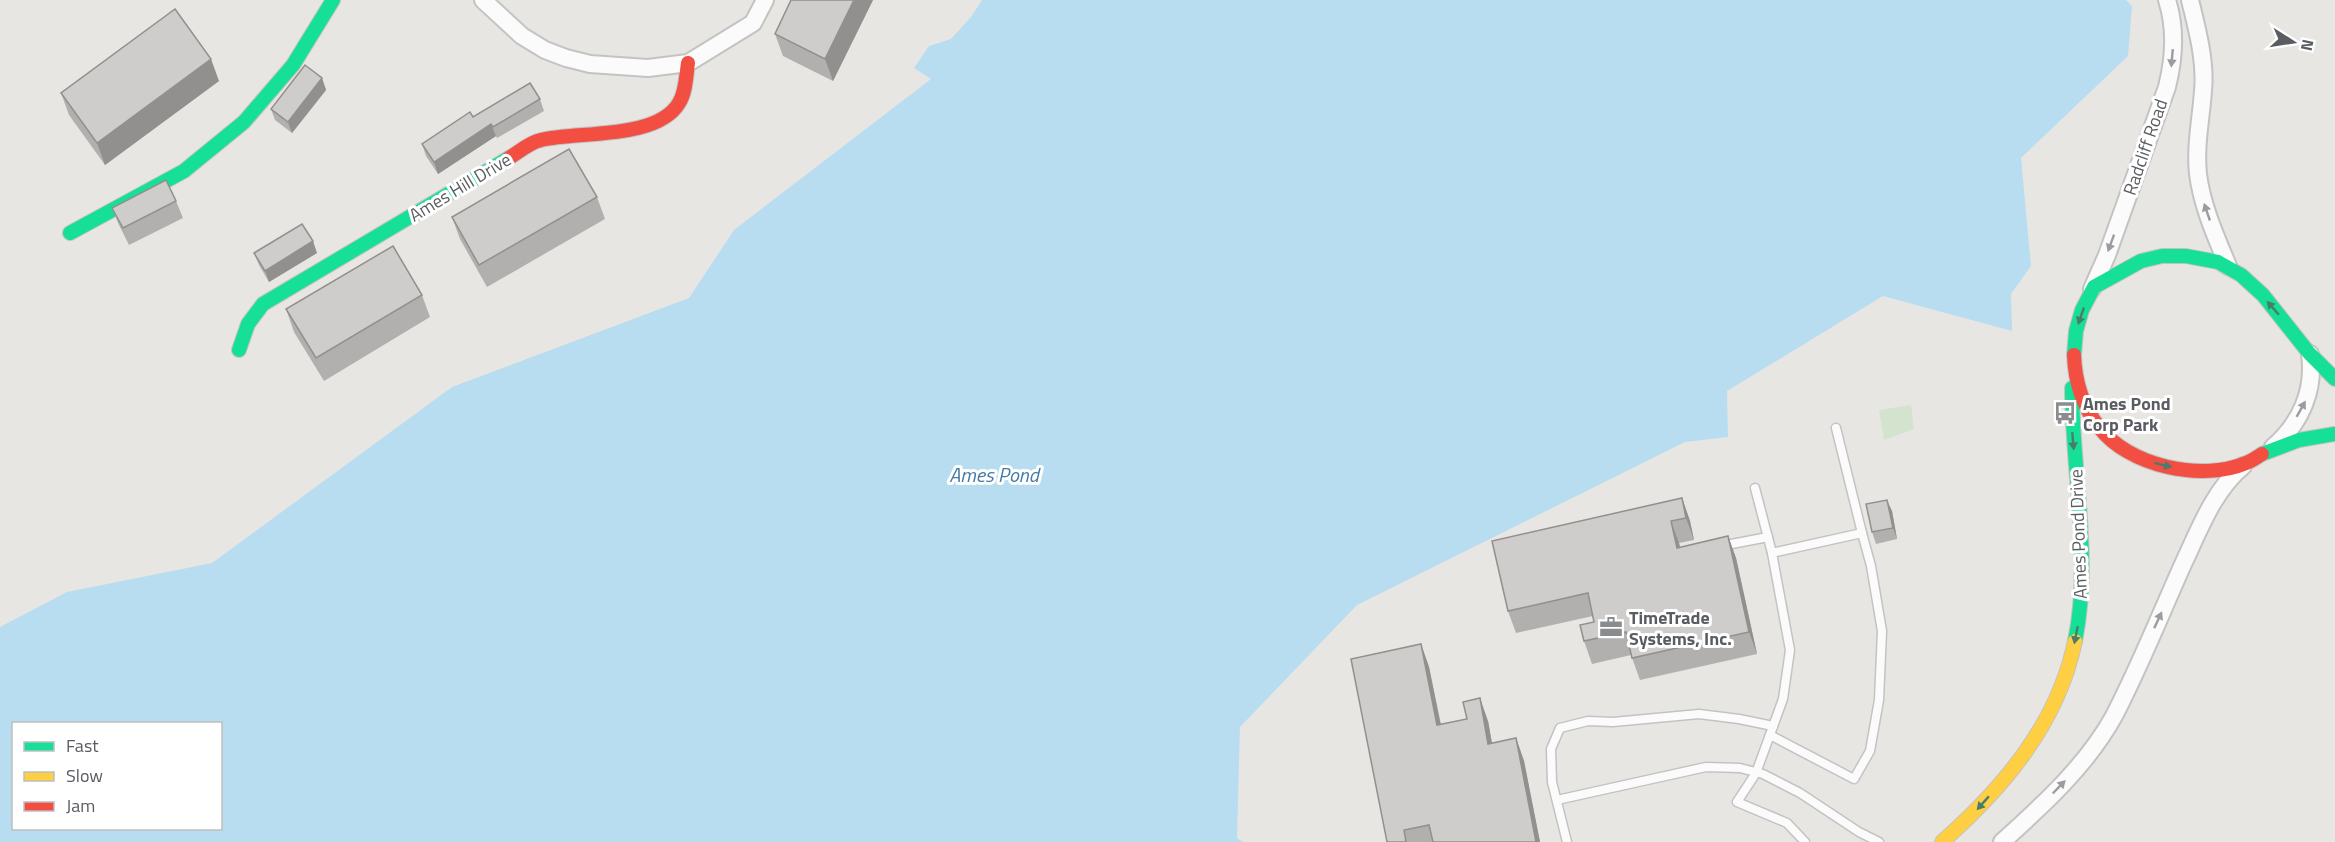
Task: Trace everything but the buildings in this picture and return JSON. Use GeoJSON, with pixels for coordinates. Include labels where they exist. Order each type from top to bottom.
{"type":"FeatureCollection","features":[{"type":"Feature","properties":{"kind":"street"},"geometry":{"type":"LineString","coordinates":[[70,233],[184,171],[244,122],[293,65],[333,0]]}},
{"type":"Feature","properties":{"kind":"street"},"geometry":{"type":"LineString","coordinates":[[483,0],[522,36],[545,50],[566,58],[618,67],[648,68],[688,63],[753,22],[765,0]]}},
{"type":"Feature","properties":{"kind":"street","name":"Radcliff Road"},"geometry":{"type":"LineString","coordinates":[[2092,289],[2107,255],[2167,87],[2173,44],[2167,0]]}},
{"type":"Feature","properties":{"kind":"street"},"geometry":{"type":"LineString","coordinates":[[2190,0],[2203,72],[2198,173],[2203,200],[2228,266]]}},
{"type":"Feature","properties":{"kind":"street","name":"Ames Hill Drive"},"geometry":{"type":"LineString","coordinates":[[239,350],[248,324],[263,304],[539,140],[632,130],[653,123],[667,115],[679,104],[684,90],[688,63]]}},
{"type":"Feature","properties":{"kind":"street"},"geometry":{"type":"LineString","coordinates":[[2092,289],[2122,269],[2161,255],[2192,256],[2228,266],[2262,296],[2310,354],[2335,379]]}},
{"type":"Feature","properties":{"kind":"street","name":"Ames Pond Drive"},"geometry":{"type":"LineString","coordinates":[[1942,842],[1975,812],[2017,765],[2037,736],[2058,697],[2070,662],[2078,632],[2083,583],[2079,500],[2072,429],[2073,362],[2076,331],[2092,289]]}},
{"type":"Feature","properties":{"kind":"street","name":"Ames Pond Drive"},"geometry":{"type":"LineString","coordinates":[[2265,453],[2288,431],[2307,397],[2312,376],[2310,354]]}},
{"type":"Feature","properties":{"kind":"street","name":"Ames Pond Drive"},"geometry":{"type":"LineString","coordinates":[[2073,362],[2083,405],[2089,416],[2115,444],[2137,457],[2183,470],[2209,471],[2247,463]]}},
{"type":"Feature","properties":{"kind":"street","name":"Ames Pond Drive"},"geometry":{"type":"LineString","coordinates":[[2002,842],[2069,777],[2112,718],[2136,671],[2203,522],[2229,478],[2247,463],[2265,453],[2311,437],[2335,434]]}},
{"type":"Feature","properties":{"kind":"lane"},"geometry":{"type":"LineString","coordinates":[[1567,842],[1552,782],[1551,749],[1560,728],[1588,721],[1613,722],[1699,714],[1739,719],[1771,731],[1854,778],[1870,751],[1879,700],[1882,631],[1871,566],[1836,428]]}},
{"type":"Feature","properties":{"kind":"lane"},"geometry":{"type":"LineString","coordinates":[[1755,488],[1772,554],[1790,650],[1783,699],[1756,772],[1737,802],[1787,823],[1805,842]]}},
{"type":"Feature","properties":{"kind":"lane"},"geometry":{"type":"LineString","coordinates":[[1772,554],[1862,533]]}},
{"type":"Feature","properties":{"kind":"lane"},"geometry":{"type":"LineString","coordinates":[[1712,548],[1768,537]]}},
{"type":"Feature","properties":{"kind":"lane"},"geometry":{"type":"LineString","coordinates":[[1557,800],[1706,767],[1740,768],[1756,772],[1800,793],[1859,832],[1879,842]]}},
{"type":"Feature","properties":{"kind":"green space"},"geometry":{"type":"Polygon","coordinates":[[[1911,405],[1914,429],[1884,440],[1879,410],[1911,405]]]}},
{"type":"Feature","properties":{"kind":"water","name":"Ames Pond"},"geometry":{"type":"Polygon","coordinates":[[[982,0],[2126,0],[2132,6],[2128,56],[2021,158],[2031,266],[2011,294],[2012,331],[1883,296],[1727,391],[1728,437],[1685,442],[1357,605],[1240,727],[1237,838],[1243,842],[0,842],[0,627],[67,592],[212,563],[452,387],[689,298],[734,230],[931,79],[914,68],[929,46],[951,39],[971,17],[982,0]]]}},
{"type":"Feature","properties":{"kind":"traffic: fast"},"geometry":{"type":"LineString","coordinates":[[70,233],[184,171],[244,122],[293,65],[333,0]]}},
{"type":"Feature","properties":{"kind":"traffic: fast"},"geometry":{"type":"LineString","coordinates":[[239,350],[248,324],[263,304],[509,158]]}},
{"type":"Feature","properties":{"kind":"traffic: fast"},"geometry":{"type":"LineString","coordinates":[[2074,355],[2076,331],[2082,310],[2094,287],[2141,261],[2162,256],[2186,256],[2218,262],[2241,275],[2263,295],[2309,353],[2335,379]]}},
{"type":"Feature","properties":{"kind":"traffic: fast"},"geometry":{"type":"LineString","coordinates":[[2072,388],[2082,546],[2080,609],[2075,641]]}},
{"type":"Feature","properties":{"kind":"traffic: fast"},"geometry":{"type":"LineString","coordinates":[[2262,454],[2299,440],[2335,434]]}},
{"type":"Feature","properties":{"kind":"traffic: slow"},"geometry":{"type":"LineString","coordinates":[[1942,842],[2006,777],[2042,727],[2056,700],[2075,641]]}},
{"type":"Feature","properties":{"kind":"traffic: jam"},"geometry":{"type":"LineString","coordinates":[[509,158],[541,140],[616,132],[653,123],[668,115],[679,103],[684,89],[688,63]]}},
{"type":"Feature","properties":{"kind":"traffic: jam"},"geometry":{"type":"LineString","coordinates":[[2074,355],[2078,384],[2088,411],[2112,441],[2128,452],[2167,467],[2209,471],[2228,469],[2262,454]]}},
{"type":"Feature","properties":{"kind":"place","name":"Ames Pond Corp Park"},"geometry":{"type":"Point","coordinates":[2065,413]}},
{"type":"Feature","properties":{"kind":"place","name":"TimeTrade Systems, Inc."},"geometry":{"type":"Point","coordinates":[1611,627]}}]}
